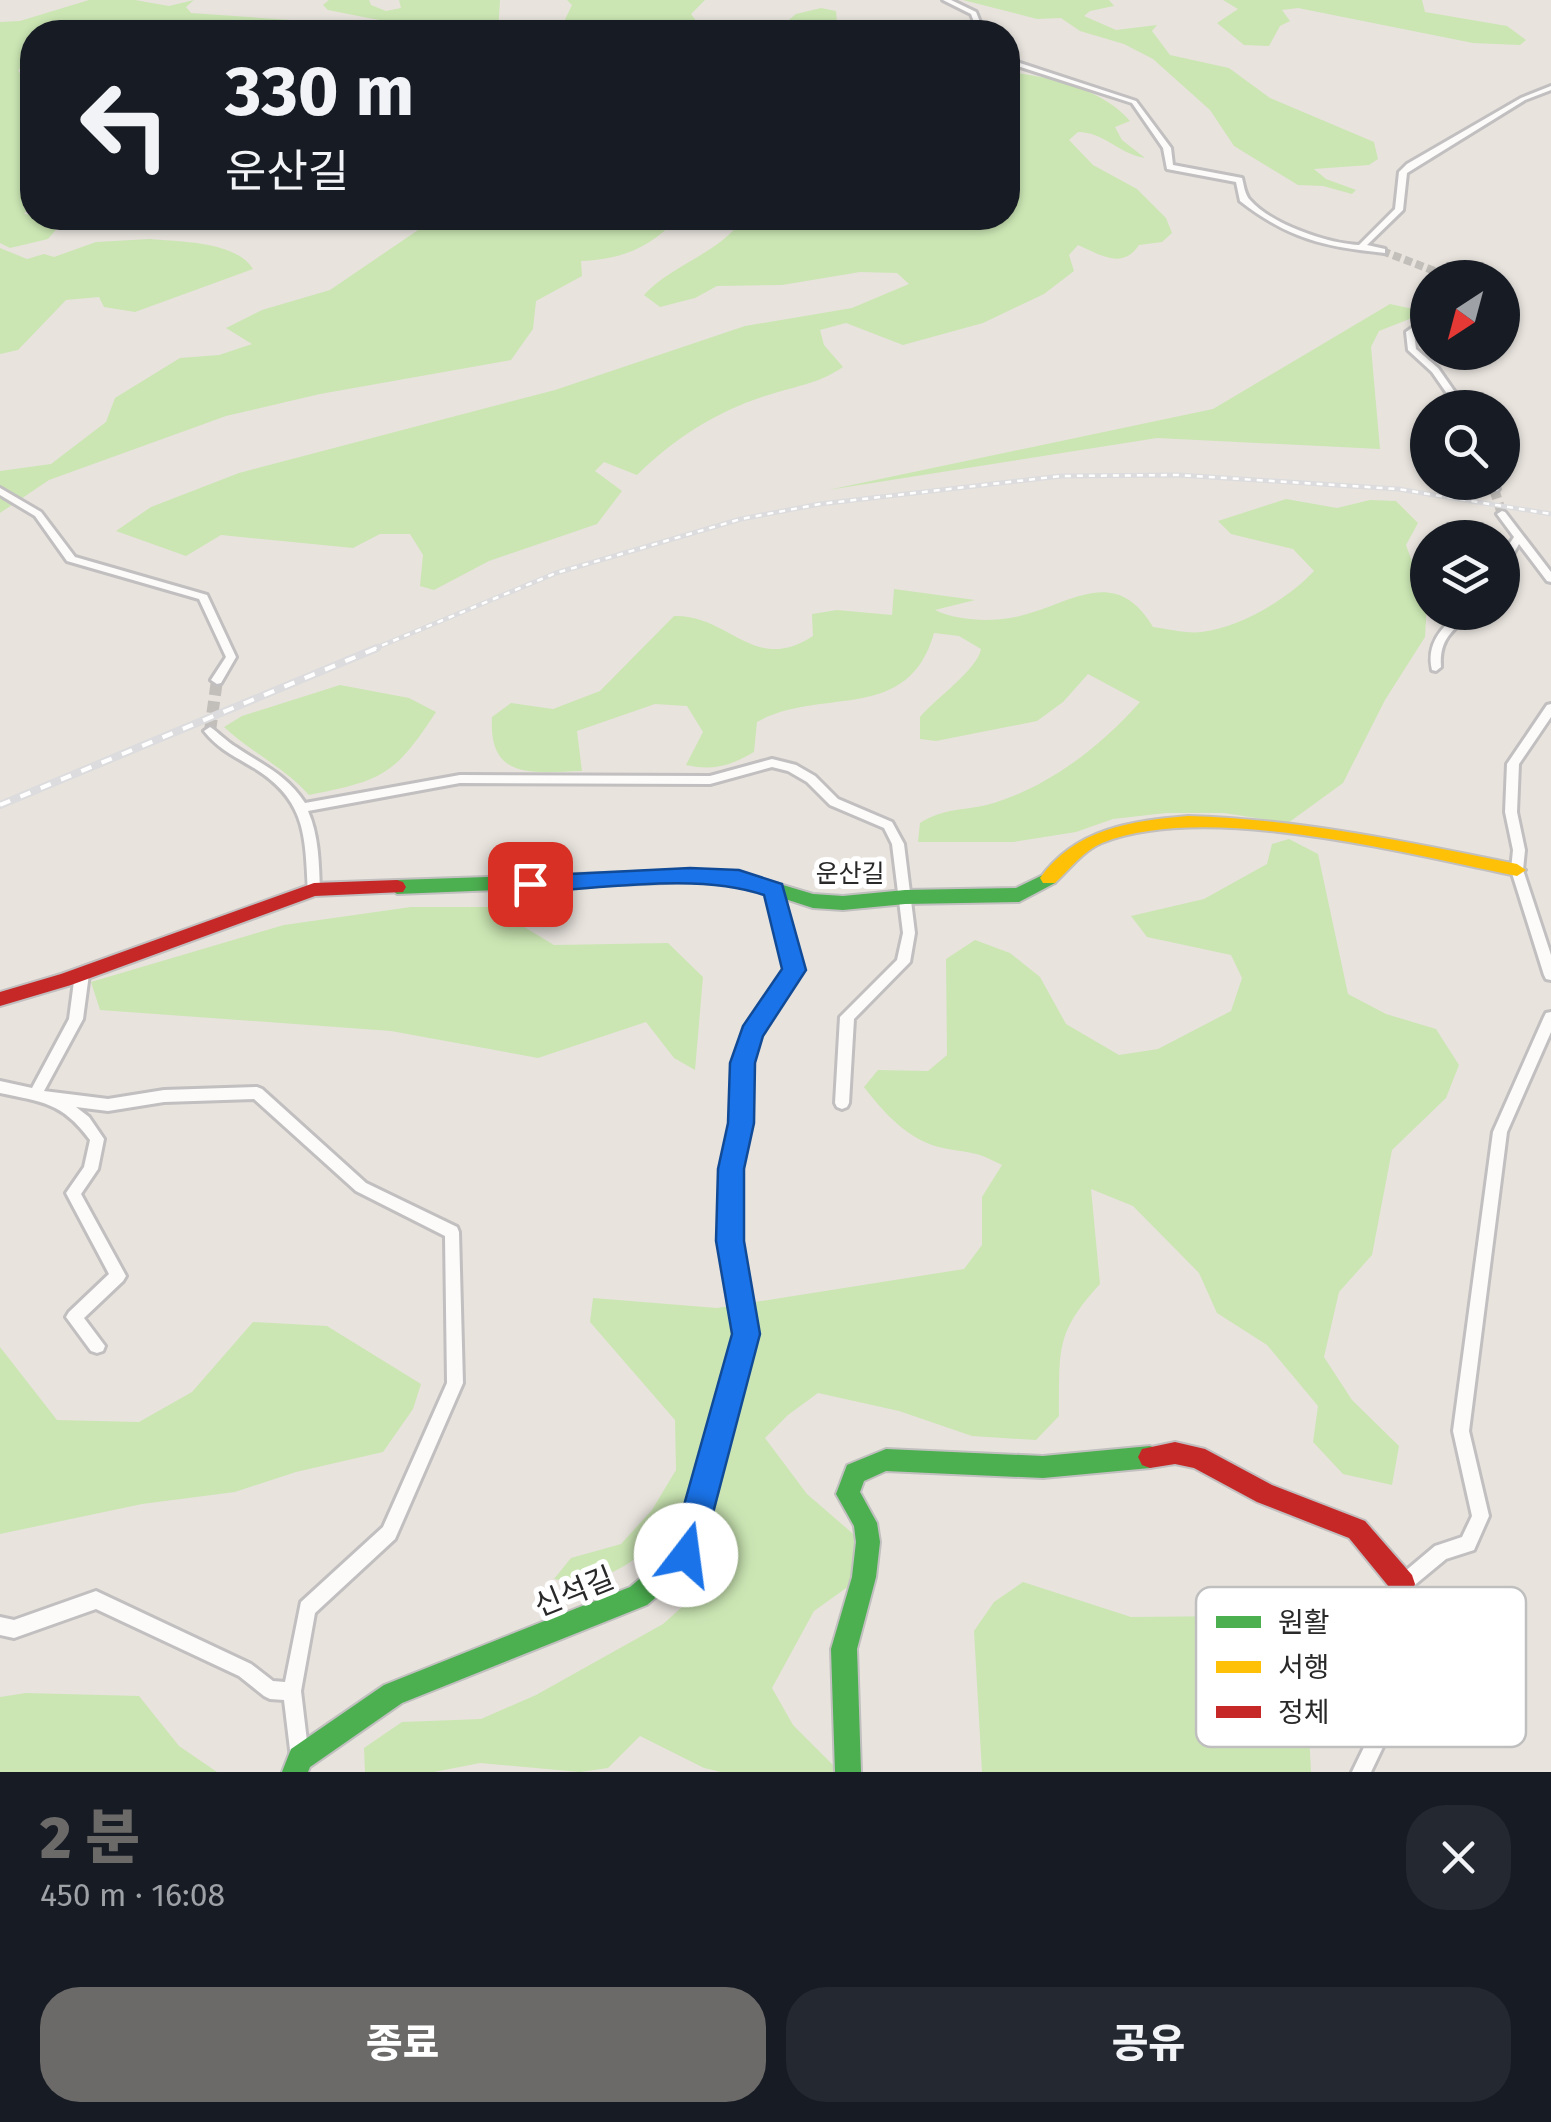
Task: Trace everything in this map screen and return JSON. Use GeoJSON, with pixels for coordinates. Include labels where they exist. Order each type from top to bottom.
{"type":"FeatureCollection","features":[{"type":"Feature","properties":{"kind":"street"},"geometry":{"type":"LineString","coordinates":[[946,0],[974,13],[977,20]]}},
{"type":"Feature","properties":{"kind":"street"},"geometry":{"type":"LineString","coordinates":[[1020,66],[1134,102],[1166,148],[1170,167],[1239,180],[1242,200],[1279,226],[1337,246],[1364,244],[1382,251]]}},
{"type":"Feature","properties":{"kind":"street"},"geometry":{"type":"LineString","coordinates":[[1364,244],[1399,210],[1404,172],[1410,166],[1523,99],[1551,88]]}},
{"type":"Feature","properties":{"kind":"street"},"geometry":{"type":"LineString","coordinates":[[0,491],[38,514],[71,559],[203,597],[231,657],[217,680]]}},
{"type":"Feature","properties":{"kind":"street"},"geometry":{"type":"LineString","coordinates":[[1502,514],[1506,520]]}},
{"type":"Feature","properties":{"kind":"street"},"geometry":{"type":"LineString","coordinates":[[1520,540],[1551,579]]}},
{"type":"Feature","properties":{"kind":"street"},"geometry":{"type":"LineString","coordinates":[[1436,667],[1434,652],[1447,630]]}},
{"type":"Feature","properties":{"kind":"street"},"geometry":{"type":"LineString","coordinates":[[1551,708],[1513,764],[1511,812],[1519,850],[1517,870],[1551,975]]}},
{"type":"Feature","properties":{"kind":"street"},"geometry":{"type":"LineString","coordinates":[[210,731],[221,746],[284,781],[303,808],[310,826],[314,890]]}},
{"type":"Feature","properties":{"kind":"street"},"geometry":{"type":"LineString","coordinates":[[303,808],[460,779],[710,780],[772,762],[812,780],[842,806],[888,826],[898,844],[909,933],[904,962],[848,1017],[842,1103]]}},
{"type":"Feature","properties":{"kind":"street","name":"운산길"},"geometry":{"type":"LineString","coordinates":[[0,998],[82,974],[314,890],[690,876],[739,878],[828,902],[1019,896],[1046,881],[1092,840],[1128,828],[1225,822],[1297,830],[1517,870]]}},
{"type":"Feature","properties":{"kind":"street","name":"신석길"},"geometry":{"type":"LineString","coordinates":[[297,1765],[393,1694],[638,1596],[686,1555],[746,1334],[730,1241],[731,1169],[741,1123],[743,1063],[752,1033],[794,970],[774,890]]}},
{"type":"Feature","properties":{"kind":"street"},"geometry":{"type":"LineString","coordinates":[[35,1095],[76,1019],[82,974]]}},
{"type":"Feature","properties":{"kind":"street"},"geometry":{"type":"LineString","coordinates":[[1404,1587],[1441,1552],[1468,1544],[1481,1516],[1460,1432],[1500,1132],[1551,1016]]}},
{"type":"Feature","properties":{"kind":"street"},"geometry":{"type":"LineString","coordinates":[[0,1087],[108,1105],[164,1096],[256,1093],[361,1187],[452,1232],[455,1383],[390,1533],[307,1608],[292,1692],[297,1765]]}},
{"type":"Feature","properties":{"kind":"street"},"geometry":{"type":"LineString","coordinates":[[56,1099],[84,1121],[98,1140],[91,1169],[73,1193],[118,1276],[74,1317],[97,1346]]}},
{"type":"Feature","properties":{"kind":"street"},"geometry":{"type":"LineString","coordinates":[[848,1772],[844,1648],[847,1626],[868,1565],[868,1544],[866,1523],[848,1498],[847,1485],[869,1463],[903,1460],[1043,1466],[1093,1465],[1174,1453],[1197,1458],[1265,1494],[1357,1529],[1404,1584]]}},
{"type":"Feature","properties":{"kind":"street"},"geometry":{"type":"LineString","coordinates":[[0,1626],[14,1629],[96,1600],[246,1670],[270,1690],[292,1692]]}},
{"type":"Feature","properties":{"kind":"street"},"geometry":{"type":"LineString","coordinates":[[1360,1772],[1373,1747]]}},
{"type":"Feature","properties":{"kind":"green space"},"geometry":{"type":"Polygon","coordinates":[[[89,0],[135,0],[169,6],[194,0],[186,7],[191,13],[291,20],[23,20],[89,0]]]}},
{"type":"Feature","properties":{"kind":"green space"},"geometry":{"type":"Polygon","coordinates":[[[329,0],[369,0],[371,5],[386,11],[401,8],[399,0],[500,0],[499,20],[383,20],[328,10],[323,5],[329,0]]]}},
{"type":"Feature","properties":{"kind":"green space"},"geometry":{"type":"Polygon","coordinates":[[[567,0],[705,0],[691,14],[695,20],[565,20],[572,5],[567,0]]]}},
{"type":"Feature","properties":{"kind":"green space"},"geometry":{"type":"Polygon","coordinates":[[[963,0],[1109,0],[1114,6],[1084,16],[1116,30],[1157,25],[1152,31],[1170,55],[1229,68],[1270,98],[1374,142],[1378,159],[1369,165],[1314,169],[1326,179],[1356,190],[1352,194],[1323,186],[1298,185],[1234,146],[1210,110],[1153,59],[1124,44],[1080,31],[1061,18],[1037,19],[963,0]]]}},
{"type":"Feature","properties":{"kind":"green space"},"geometry":{"type":"Polygon","coordinates":[[[1223,0],[1422,0],[1425,12],[1507,26],[1526,40],[1520,45],[1473,43],[1298,8],[1282,10],[1290,21],[1280,26],[1269,46],[1244,45],[1217,23],[1238,9],[1223,0]]]}},
{"type":"Feature","properties":{"kind":"green space"},"geometry":{"type":"Polygon","coordinates":[[[821,8],[836,11],[837,20],[789,20],[796,14],[821,8]]]}},
{"type":"Feature","properties":{"kind":"green space"},"geometry":{"type":"Polygon","coordinates":[[[20,21],[20,230],[56,230],[48,239],[10,248],[0,243],[0,22],[20,21]]]}},
{"type":"Feature","properties":{"kind":"green space"},"geometry":{"type":"Polygon","coordinates":[[[1020,74],[1091,92],[1130,121],[1115,127],[1122,140],[1145,158],[1087,133],[1078,132],[1069,140],[1093,165],[1137,189],[1166,218],[1172,233],[1162,242],[1139,245],[1118,259],[1078,245],[1069,255],[1074,271],[1044,294],[983,323],[903,345],[846,323],[820,330],[824,345],[843,367],[819,380],[720,415],[668,447],[637,475],[604,462],[595,471],[622,491],[597,524],[489,561],[434,590],[420,586],[423,555],[410,534],[380,534],[353,548],[221,535],[186,556],[116,531],[151,507],[239,473],[555,390],[745,326],[852,308],[909,284],[897,273],[860,272],[782,285],[717,286],[695,298],[660,307],[644,295],[734,230],[1020,230],[1020,74]]]}},
{"type":"Feature","properties":{"kind":"green space"},"geometry":{"type":"Polygon","coordinates":[[[418,230],[665,230],[634,250],[581,261],[582,276],[536,301],[533,329],[511,360],[320,394],[226,416],[49,480],[0,513],[0,471],[51,464],[106,422],[115,398],[180,358],[219,355],[252,344],[226,328],[262,310],[330,290],[418,230]]]}},
{"type":"Feature","properties":{"kind":"green space"},"geometry":{"type":"Polygon","coordinates":[[[150,239],[221,248],[245,260],[253,269],[135,312],[104,307],[99,297],[66,300],[18,350],[0,354],[0,248],[27,259],[44,254],[54,257],[96,242],[150,239]]]}},
{"type":"Feature","properties":{"kind":"green space"},"geometry":{"type":"Polygon","coordinates":[[[1390,304],[1410,308],[1410,319],[1379,331],[1371,347],[1380,449],[1157,438],[828,490],[1213,409],[1390,304]]]}},
{"type":"Feature","properties":{"kind":"green space"},"geometry":{"type":"Polygon","coordinates":[[[1286,499],[1337,508],[1370,500],[1396,501],[1415,520],[1410,520],[1406,545],[1410,556],[1410,630],[1425,630],[1425,637],[1385,700],[1343,783],[1288,823],[1224,813],[1166,813],[1113,819],[1076,832],[1013,842],[918,842],[920,823],[929,818],[994,803],[1055,775],[1092,749],[1140,702],[1088,674],[1063,702],[1037,721],[936,741],[920,739],[920,717],[964,675],[981,649],[959,636],[934,633],[922,662],[904,681],[860,699],[808,706],[757,722],[754,752],[721,766],[686,765],[703,732],[687,706],[655,704],[577,731],[582,771],[518,769],[506,763],[493,738],[492,717],[511,703],[553,709],[600,691],[674,616],[693,618],[742,640],[774,649],[813,636],[812,614],[837,610],[892,615],[894,589],[975,600],[935,610],[981,620],[1010,618],[1105,592],[1122,596],[1138,607],[1153,627],[1202,632],[1263,610],[1314,571],[1293,549],[1231,534],[1218,521],[1286,499]]]}},
{"type":"Feature","properties":{"kind":"green space"},"geometry":{"type":"Polygon","coordinates":[[[340,685],[409,698],[436,712],[409,750],[384,772],[354,785],[309,795],[224,727],[242,716],[340,685]]]}},
{"type":"Feature","properties":{"kind":"green space"},"geometry":{"type":"Polygon","coordinates":[[[1289,839],[1318,854],[1348,994],[1386,1014],[1436,1029],[1459,1065],[1446,1098],[1392,1150],[1372,1255],[1339,1292],[1324,1357],[1352,1400],[1399,1446],[1392,1485],[1343,1474],[1313,1442],[1318,1406],[1267,1345],[1217,1313],[1199,1273],[1133,1206],[1091,1189],[1100,1284],[1067,1331],[1060,1359],[1059,1416],[1036,1440],[972,1436],[899,1411],[818,1393],[765,1438],[807,1494],[859,1539],[856,1581],[814,1611],[772,1688],[793,1725],[840,1772],[721,1772],[704,1768],[640,1736],[608,1768],[580,1772],[480,1763],[434,1772],[365,1772],[364,1748],[402,1722],[481,1719],[536,1695],[663,1624],[699,1592],[704,1573],[652,1545],[630,1563],[607,1574],[582,1580],[554,1579],[571,1558],[621,1544],[652,1510],[676,1470],[675,1420],[590,1322],[593,1298],[717,1308],[964,1269],[982,1245],[982,1197],[1002,1165],[919,1139],[889,1116],[864,1087],[878,1070],[928,1071],[947,1055],[946,959],[975,940],[1010,953],[1040,977],[1066,1024],[1119,1055],[1158,1049],[1231,1011],[1242,978],[1231,955],[1147,937],[1131,916],[1204,899],[1267,864],[1272,844],[1289,839]]]}},
{"type":"Feature","properties":{"kind":"green space"},"geometry":{"type":"Polygon","coordinates":[[[411,907],[491,907],[554,945],[668,943],[703,977],[695,1070],[674,1058],[646,1022],[538,1058],[391,1031],[100,1010],[91,982],[284,925],[411,907]]]}},
{"type":"Feature","properties":{"kind":"green space"},"geometry":{"type":"Polygon","coordinates":[[[253,1322],[327,1326],[421,1384],[413,1409],[383,1452],[296,1472],[235,1492],[142,1504],[0,1534],[0,1347],[57,1420],[139,1422],[192,1392],[253,1322]]]}},
{"type":"Feature","properties":{"kind":"green space"},"geometry":{"type":"Polygon","coordinates":[[[1023,1582],[1131,1617],[1196,1616],[1196,1747],[1310,1747],[1311,1772],[982,1772],[974,1631],[994,1602],[1023,1582]]]}},
{"type":"Feature","properties":{"kind":"green space"},"geometry":{"type":"Polygon","coordinates":[[[26,1693],[139,1696],[179,1746],[217,1772],[0,1772],[0,1697],[26,1693]]]}},
{"type":"Feature","properties":{"kind":"tunnel"},"geometry":{"type":"LineString","coordinates":[[1382,251],[1410,262]]}},
{"type":"Feature","properties":{"kind":"tunnel"},"geometry":{"type":"LineString","coordinates":[[1498,500],[1502,514]]}},
{"type":"Feature","properties":{"kind":"tunnel"},"geometry":{"type":"LineString","coordinates":[[210,731],[217,680]]}},
{"type":"Feature","properties":{"kind":"railway"},"geometry":{"type":"LineString","coordinates":[[371,650],[556,573],[741,519],[820,504],[1061,476],[1178,475],[1398,489],[1551,514]]}},
{"type":"Feature","properties":{"kind":"railway"},"geometry":{"type":"LineString","coordinates":[[0,805],[377,648]]}},
{"type":"Feature","properties":{"kind":"traffic: fast"},"geometry":{"type":"LineString","coordinates":[[397,887],[691,876],[739,878],[813,901],[843,903],[905,897],[1019,895],[1049,878]]}},
{"type":"Feature","properties":{"kind":"traffic: fast"},"geometry":{"type":"LineString","coordinates":[[848,1772],[844,1649],[864,1577],[868,1542],[865,1523],[848,1494],[855,1473],[886,1460],[1043,1467],[1150,1457]]}},
{"type":"Feature","properties":{"kind":"traffic: fast"},"geometry":{"type":"LineString","coordinates":[[295,1772],[300,1758],[393,1694],[638,1596],[686,1555],[690,1539]]}},
{"type":"Feature","properties":{"kind":"traffic: slow"},"geometry":{"type":"LineString","coordinates":[[1049,878],[1096,839],[1138,827],[1188,822],[1303,830],[1517,870]]}},
{"type":"Feature","properties":{"kind":"traffic: slow"},"geometry":{"type":"LineString","coordinates":[[690,1539],[746,1334],[730,1241],[731,1169],[741,1123],[743,1063],[752,1033],[794,970],[774,890]]}},
{"type":"Feature","properties":{"kind":"traffic: jam"},"geometry":{"type":"LineString","coordinates":[[0,999],[64,980],[314,890],[397,887]]}},
{"type":"Feature","properties":{"kind":"traffic: jam"},"geometry":{"type":"LineString","coordinates":[[1150,1457],[1175,1453],[1197,1457],[1265,1494],[1357,1529],[1403,1584]]}},
{"type":"Feature","properties":{"kind":"route"},"geometry":{"type":"LineString","coordinates":[[530,884],[690,876],[739,878],[774,890],[794,970],[752,1033],[743,1063],[741,1123],[731,1169],[730,1241],[746,1334],[686,1555]]}}]}
